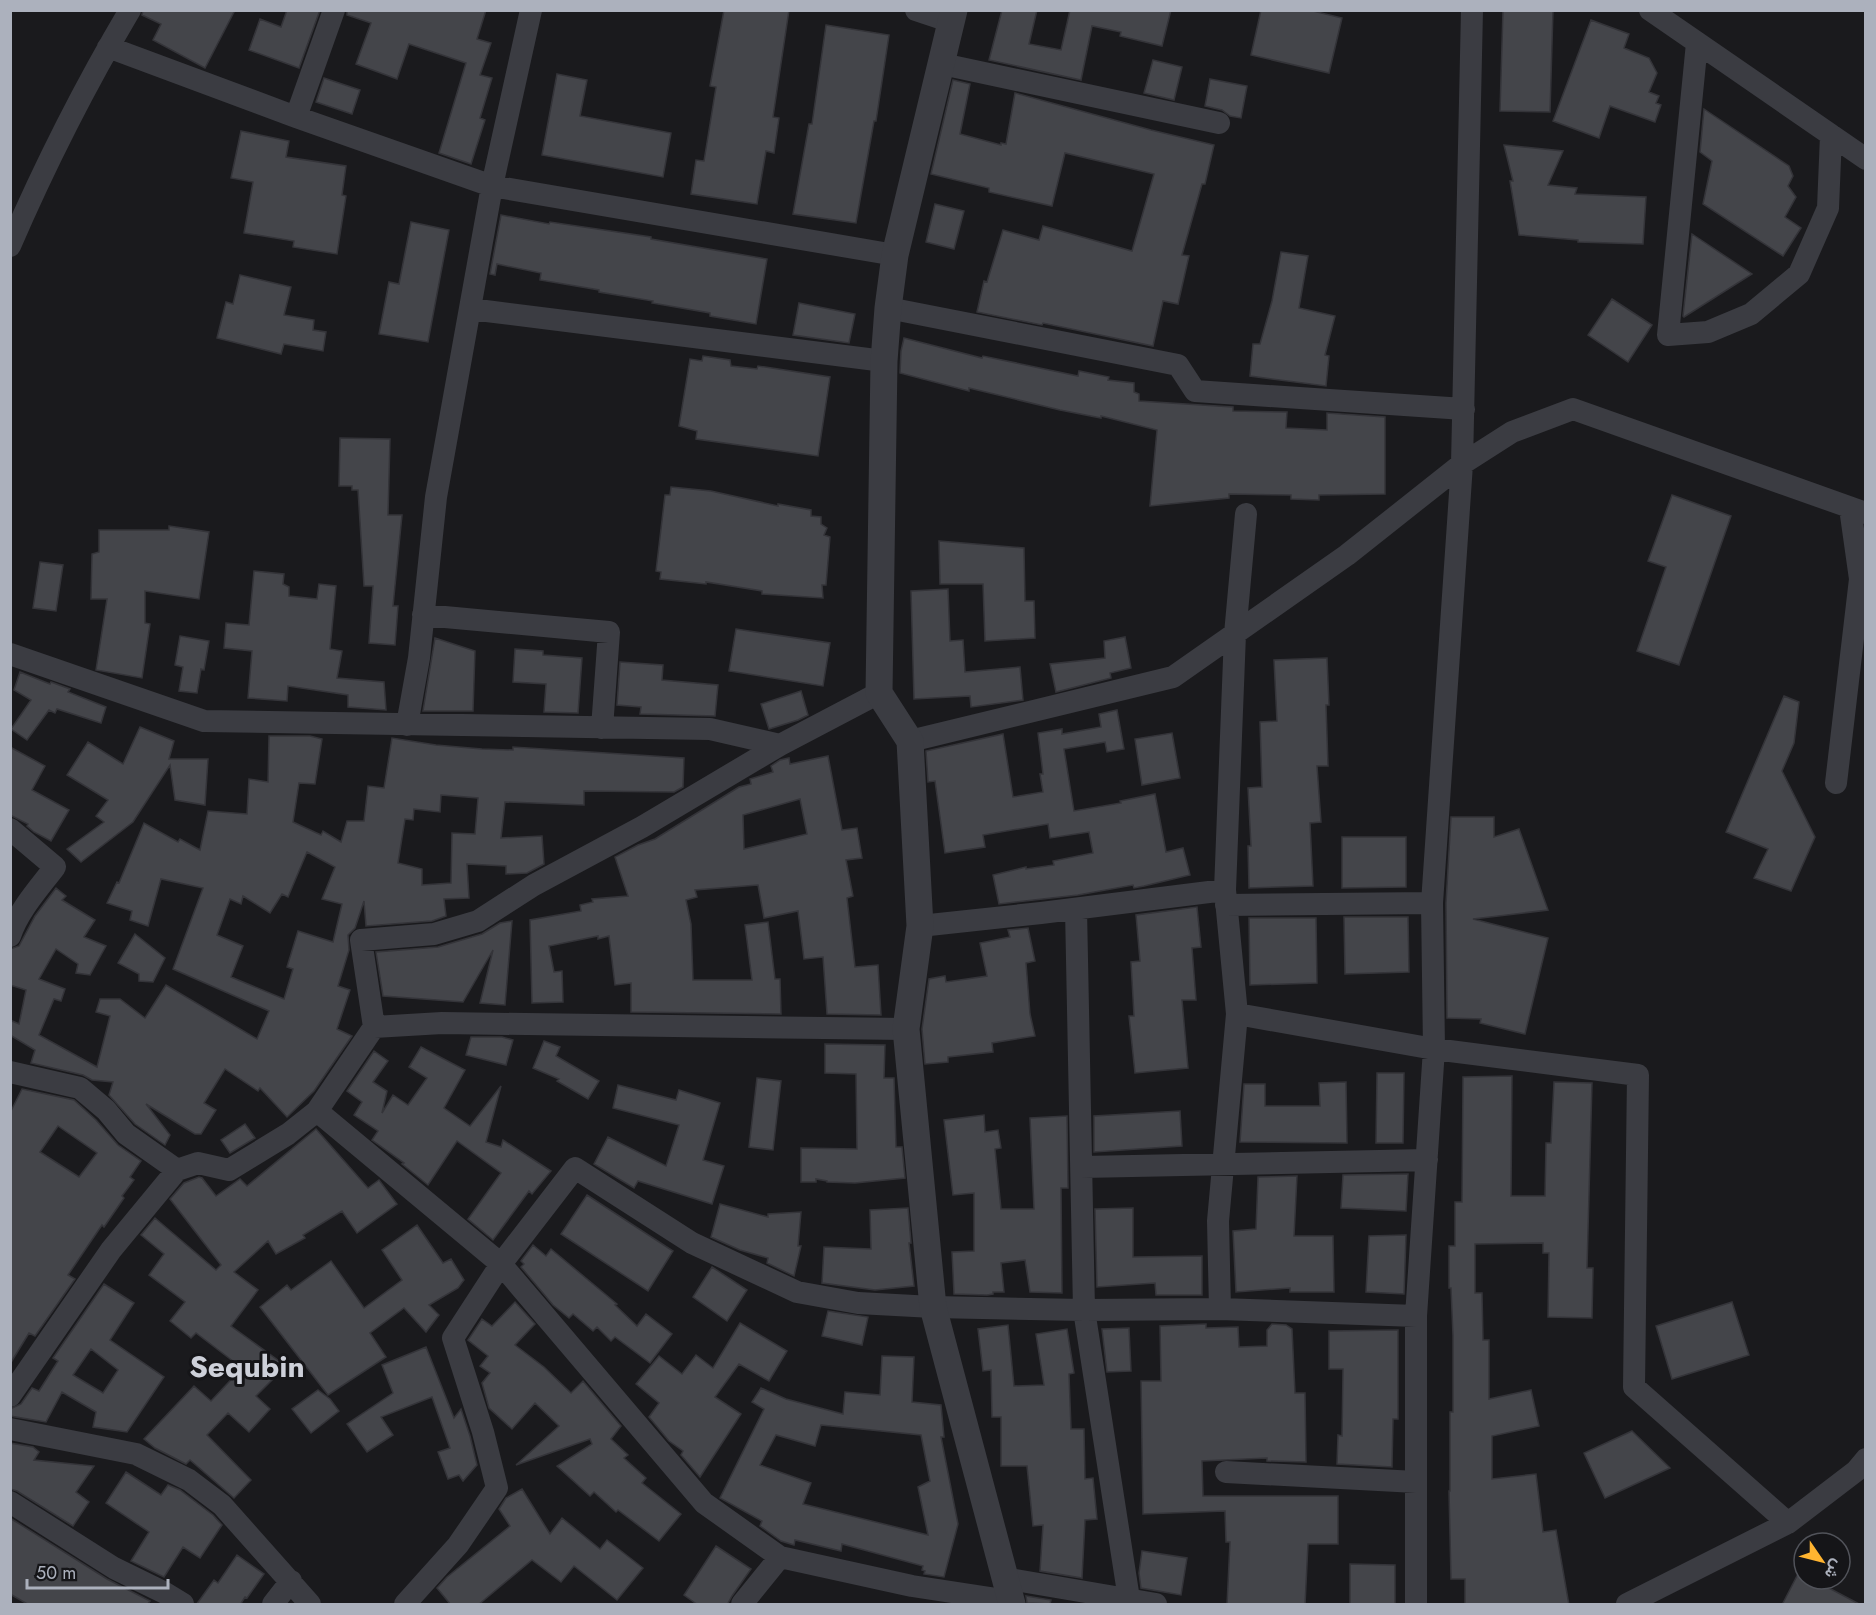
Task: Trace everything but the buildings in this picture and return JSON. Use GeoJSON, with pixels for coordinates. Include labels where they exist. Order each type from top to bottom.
{"type":"FeatureCollection","features":[{"type":"Feature","properties":{"kind":"street"},"geometry":{"type":"LineString","coordinates":[[10,246],[30,201],[108,46],[129,10]]}},
{"type":"Feature","properties":{"kind":"street"},"geometry":{"type":"LineString","coordinates":[[296,117],[334,10]]}},
{"type":"Feature","properties":{"kind":"street"},"geometry":{"type":"LineString","coordinates":[[407,725],[419,658],[436,497],[492,186],[531,10]]}},
{"type":"Feature","properties":{"kind":"street"},"geometry":{"type":"LineString","coordinates":[[916,10],[953,16],[895,255],[888,308],[884,361],[879,693],[910,741],[920,926],[906,1029],[933,1307],[1008,1594]]}},
{"type":"Feature","properties":{"kind":"street"},"geometry":{"type":"LineString","coordinates":[[1416,1605],[1416,1316],[1434,1049],[1432,903],[1462,464],[1472,10]]}},
{"type":"Feature","properties":{"kind":"street"},"geometry":{"type":"LineString","coordinates":[[1650,10],[1866,159]]}},
{"type":"Feature","properties":{"kind":"street"},"geometry":{"type":"LineString","coordinates":[[1697,43],[1668,335],[1708,332],[1751,314],[1799,274],[1828,208],[1831,135]]}},
{"type":"Feature","properties":{"kind":"street"},"geometry":{"type":"LineString","coordinates":[[108,46],[296,117],[492,186],[895,255]]}},
{"type":"Feature","properties":{"kind":"street"},"geometry":{"type":"LineString","coordinates":[[942,64],[1219,123]]}},
{"type":"Feature","properties":{"kind":"street"},"geometry":{"type":"LineString","coordinates":[[888,308],[1178,365],[1195,391],[1464,409]]}},
{"type":"Feature","properties":{"kind":"street"},"geometry":{"type":"LineString","coordinates":[[470,309],[884,361]]}},
{"type":"Feature","properties":{"kind":"street"},"geometry":{"type":"LineString","coordinates":[[910,741],[1173,677],[1347,555],[1462,464],[1512,432],[1574,409],[1858,511],[1860,579],[1836,783]]}},
{"type":"Feature","properties":{"kind":"street"},"geometry":{"type":"LineString","coordinates":[[1220,1309],[1218,1221],[1237,1014],[1226,898],[1235,634],[1246,514]]}},
{"type":"Feature","properties":{"kind":"street"},"geometry":{"type":"LineString","coordinates":[[423,615],[609,632],[603,728]]}},
{"type":"Feature","properties":{"kind":"street"},"geometry":{"type":"LineString","coordinates":[[10,654],[204,721],[710,729],[780,745]]}},
{"type":"Feature","properties":{"kind":"street"},"geometry":{"type":"LineString","coordinates":[[10,1396],[111,1250],[177,1170],[198,1163],[229,1170],[288,1134],[317,1111],[374,1027],[361,940],[434,934],[478,921],[534,885],[642,827],[780,745],[879,693]]}},
{"type":"Feature","properties":{"kind":"street"},"geometry":{"type":"LineString","coordinates":[[10,830],[55,867],[35,892],[10,936]]}},
{"type":"Feature","properties":{"kind":"street"},"geometry":{"type":"LineString","coordinates":[[920,926],[1076,909],[1226,898],[1432,903]]}},
{"type":"Feature","properties":{"kind":"street"},"geometry":{"type":"LineString","coordinates":[[1076,909],[1084,1310],[1129,1599]]}},
{"type":"Feature","properties":{"kind":"street"},"geometry":{"type":"LineString","coordinates":[[1237,1014],[1434,1049],[1638,1075],[1634,1387],[1788,1523]]}},
{"type":"Feature","properties":{"kind":"street"},"geometry":{"type":"LineString","coordinates":[[374,1027],[442,1023],[906,1029]]}},
{"type":"Feature","properties":{"kind":"street"},"geometry":{"type":"LineString","coordinates":[[10,1072],[80,1088],[106,1110],[126,1134],[177,1170]]}},
{"type":"Feature","properties":{"kind":"street"},"geometry":{"type":"LineString","coordinates":[[317,1111],[501,1263],[704,1503],[780,1557],[910,1595],[1008,1594],[1129,1599],[1156,1605]]}},
{"type":"Feature","properties":{"kind":"street"},"geometry":{"type":"LineString","coordinates":[[1082,1167],[1427,1160]]}},
{"type":"Feature","properties":{"kind":"street"},"geometry":{"type":"LineString","coordinates":[[405,1605],[458,1545],[497,1488],[483,1432],[453,1338],[501,1263],[575,1168],[692,1243],[797,1292],[858,1303],[1084,1310],[1220,1309],[1416,1316]]}},
{"type":"Feature","properties":{"kind":"street"},"geometry":{"type":"LineString","coordinates":[[10,1429],[136,1454],[189,1480],[222,1505],[310,1605]]}},
{"type":"Feature","properties":{"kind":"street"},"geometry":{"type":"LineString","coordinates":[[1627,1605],[1788,1523],[1856,1472],[1866,1459]]}},
{"type":"Feature","properties":{"kind":"street"},"geometry":{"type":"LineString","coordinates":[[1226,1472],[1416,1482]]}},
{"type":"Feature","properties":{"kind":"street"},"geometry":{"type":"LineString","coordinates":[[10,1502],[114,1568],[165,1593],[183,1605]]}},
{"type":"Feature","properties":{"kind":"street"},"geometry":{"type":"LineString","coordinates":[[742,1605],[780,1557]]}},
{"type":"Feature","properties":{"kind":"street"},"geometry":{"type":"LineString","coordinates":[[273,1605],[291,1581]]}},
{"type":"Feature","properties":{"kind":"district","name":"Sequbin"},"geometry":{"type":"Point","coordinates":[247,1367]}}]}
